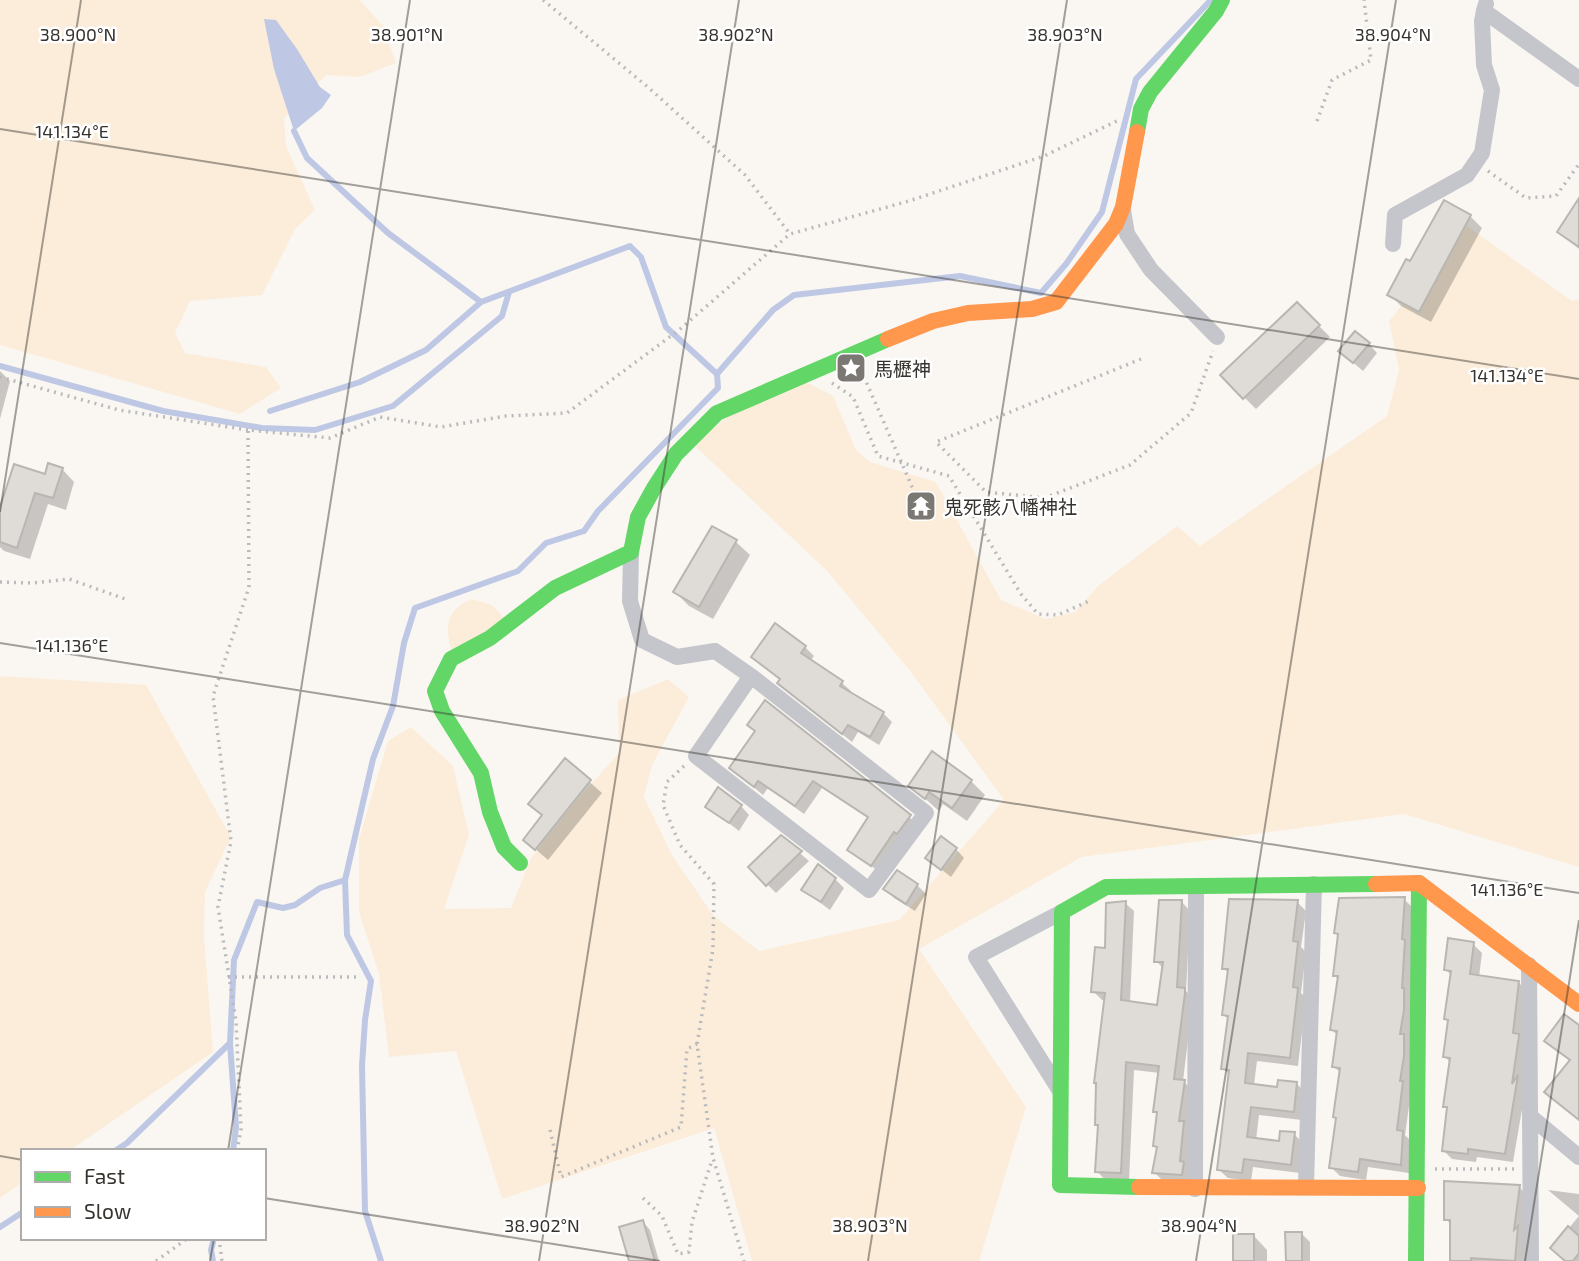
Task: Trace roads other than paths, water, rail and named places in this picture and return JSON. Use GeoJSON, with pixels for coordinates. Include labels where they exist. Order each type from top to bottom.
{"type":"FeatureCollection","features":[{"type":"Feature","properties":{"kind":"street"},"geometry":{"type":"LineString","coordinates":[[751,676],[696,756],[869,890],[926,813],[751,676],[715,652],[677,657],[642,640],[630,601],[631,552],[638,517],[676,454],[717,413],[852,353],[933,321],[968,313],[1032,309],[1056,302],[1116,224],[1123,207],[1141,109],[1150,92],[1222,0]]}},
{"type":"Feature","properties":{"kind":"street"},"geometry":{"type":"LineString","coordinates":[[1393,244],[1395,215],[1467,175],[1482,153],[1492,90],[1484,65],[1482,21],[1485,5],[1579,79]]}},
{"type":"Feature","properties":{"kind":"street"},"geometry":{"type":"LineString","coordinates":[[1123,207],[1126,234],[1152,270],[1217,337]]}},
{"type":"Feature","properties":{"kind":"street"},"geometry":{"type":"LineString","coordinates":[[520,863],[504,847],[490,812],[481,773],[442,711],[435,691],[450,659],[490,638],[555,588],[631,552]]}},
{"type":"Feature","properties":{"kind":"street"},"geometry":{"type":"LineString","coordinates":[[1416,1261],[1419,883]]}},
{"type":"Feature","properties":{"kind":"street"},"geometry":{"type":"LineString","coordinates":[[1060,1091],[976,957],[1106,887],[1419,883],[1579,1004]]}},
{"type":"Feature","properties":{"kind":"street"},"geometry":{"type":"LineString","coordinates":[[1306,1187],[1314,884]]}},
{"type":"Feature","properties":{"kind":"street"},"geometry":{"type":"LineString","coordinates":[[1195,1189],[1196,887]]}},
{"type":"Feature","properties":{"kind":"street"},"geometry":{"type":"LineString","coordinates":[[1062,912],[1060,1185],[1195,1189],[1418,1188]]}},
{"type":"Feature","properties":{"kind":"street"},"geometry":{"type":"LineString","coordinates":[[1529,965],[1531,1261]]}},
{"type":"Feature","properties":{"kind":"street"},"geometry":{"type":"LineString","coordinates":[[1531,1117],[1579,1157]]}},
{"type":"Feature","properties":{"kind":"water"},"geometry":{"type":"Polygon","coordinates":[[[264,19],[276,20],[320,87],[331,95],[322,108],[294,131],[274,69],[264,19]]]}},
{"type":"Feature","properties":{"kind":"waterway"},"geometry":{"type":"LineString","coordinates":[[381,1261],[365,1211],[362,1066],[371,981],[347,935],[345,880],[373,759],[393,706],[404,643],[415,608],[518,571],[546,543],[584,531],[598,511],[718,388],[717,374],[773,310],[794,295],[960,276],[1041,293],[1066,264],[1102,212],[1136,79],[1211,0]]}},
{"type":"Feature","properties":{"kind":"waterway"},"geometry":{"type":"LineString","coordinates":[[294,131],[307,158],[388,233],[481,302]]}},
{"type":"Feature","properties":{"kind":"waterway"},"geometry":{"type":"LineString","coordinates":[[270,411],[360,382],[426,350],[481,302],[630,246],[641,257],[666,327],[717,374]]}},
{"type":"Feature","properties":{"kind":"waterway"},"geometry":{"type":"LineString","coordinates":[[0,366],[163,411],[262,428],[315,430],[393,406],[502,316],[509,292]]}},
{"type":"Feature","properties":{"kind":"waterway"},"geometry":{"type":"LineString","coordinates":[[118,1149],[230,1043],[234,960],[257,902],[283,908],[295,905],[320,888],[345,880]]}},
{"type":"Feature","properties":{"kind":"waterway"},"geometry":{"type":"LineString","coordinates":[[230,1043],[236,1127],[233,1149]]}},
{"type":"Feature","properties":{"kind":"waterway"},"geometry":{"type":"LineString","coordinates":[[0,1227],[21,1213]]}},
{"type":"Feature","properties":{"kind":"waterway"},"geometry":{"type":"LineString","coordinates":[[213,1261],[211,1250],[214,1240]]}},
{"type":"Feature","properties":{"kind":"place","name":"馬櫪神"},"geometry":{"type":"Point","coordinates":[851,368]}},
{"type":"Feature","properties":{"kind":"place","name":"鬼死骸八幡神社"},"geometry":{"type":"Point","coordinates":[921,506]}}]}
